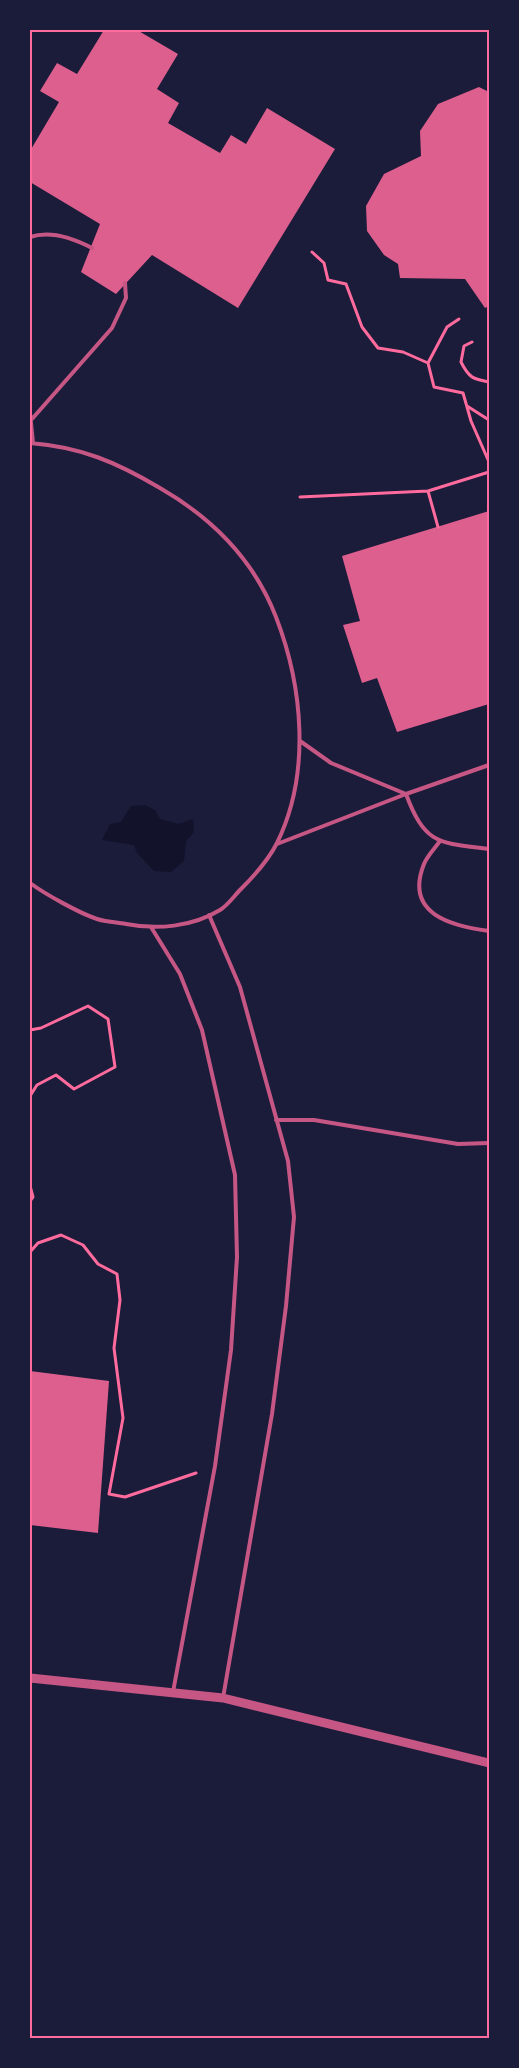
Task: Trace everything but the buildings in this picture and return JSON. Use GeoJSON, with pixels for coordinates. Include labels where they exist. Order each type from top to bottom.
{"type":"FeatureCollection","features":[{"type":"Feature","properties":{"kind":"street"},"geometry":{"type":"LineString","coordinates":[[30,1678],[223,1698],[489,1763]]}},
{"type":"Feature","properties":{"kind":"lane"},"geometry":{"type":"LineString","coordinates":[[30,237],[39,234],[62,235],[92,248]]}},
{"type":"Feature","properties":{"kind":"lane"},"geometry":{"type":"LineString","coordinates":[[32,419],[112,328],[126,298],[125,283]]}},
{"type":"Feature","properties":{"kind":"lane"},"geometry":{"type":"LineString","coordinates":[[30,413],[32,419],[32,443],[58,445],[91,454],[132,471],[178,498],[219,529],[253,572],[275,615],[290,656],[297,700],[300,741],[292,798],[277,844],[260,870],[221,909],[186,924],[151,927],[96,919],[30,883]]}},
{"type":"Feature","properties":{"kind":"lane"},"geometry":{"type":"LineString","coordinates":[[300,741],[331,763],[406,794],[421,827],[431,837],[447,844],[489,849]]}},
{"type":"Feature","properties":{"kind":"lane"},"geometry":{"type":"LineString","coordinates":[[277,844],[406,794],[489,765]]}},
{"type":"Feature","properties":{"kind":"lane"},"geometry":{"type":"LineString","coordinates":[[440,841],[424,862],[419,883],[425,906],[443,922],[464,928],[489,931]]}},
{"type":"Feature","properties":{"kind":"lane"},"geometry":{"type":"LineString","coordinates":[[209,915],[240,988],[288,1161],[294,1217],[287,1296],[272,1414],[223,1698]]}},
{"type":"Feature","properties":{"kind":"lane"},"geometry":{"type":"LineString","coordinates":[[151,927],[180,974],[202,1030],[235,1175],[237,1257],[231,1350],[215,1466],[172,1692]]}},
{"type":"Feature","properties":{"kind":"lane"},"geometry":{"type":"LineString","coordinates":[[276,1120],[314,1120],[458,1144],[489,1143]]}},
{"type":"Feature","properties":{"kind":"path"},"geometry":{"type":"LineString","coordinates":[[312,252],[324,263],[328,280],[346,284],[362,327],[378,348],[403,352],[428,363]]}},
{"type":"Feature","properties":{"kind":"path"},"geometry":{"type":"LineString","coordinates":[[459,319],[447,327],[428,363],[434,387],[463,393],[471,421],[489,462]]}},
{"type":"Feature","properties":{"kind":"path"},"geometry":{"type":"LineString","coordinates":[[472,342],[464,346],[461,362],[478,382],[489,382]]}},
{"type":"Feature","properties":{"kind":"path"},"geometry":{"type":"LineString","coordinates":[[467,406],[489,420]]}},
{"type":"Feature","properties":{"kind":"path"},"geometry":{"type":"LineString","coordinates":[[300,497],[428,491],[489,472]]}},
{"type":"Feature","properties":{"kind":"path"},"geometry":{"type":"LineString","coordinates":[[428,491],[438,527]]}},
{"type":"Feature","properties":{"kind":"path"},"geometry":{"type":"LineString","coordinates":[[30,1030],[41,1028],[88,1006],[108,1019],[114,1066],[74,1090],[56,1075],[37,1085],[30,1096]]}},
{"type":"Feature","properties":{"kind":"path"},"geometry":{"type":"LineString","coordinates":[[30,1186],[33,1197],[30,1201]]}},
{"type":"Feature","properties":{"kind":"path"},"geometry":{"type":"LineString","coordinates":[[30,1252],[38,1243],[61,1236],[83,1245],[98,1264],[117,1274],[120,1300],[114,1348],[123,1418],[109,1494],[125,1497],[215,1466]]}},
{"type":"Feature","properties":{"kind":"shaded area"},"geometry":{"type":"Polygon","coordinates":[[[145,805],[155,810],[160,819],[178,824],[193,819],[194,832],[186,841],[184,861],[171,872],[154,871],[137,853],[134,845],[102,840],[110,824],[121,822],[131,806],[145,805]]]}}]}
